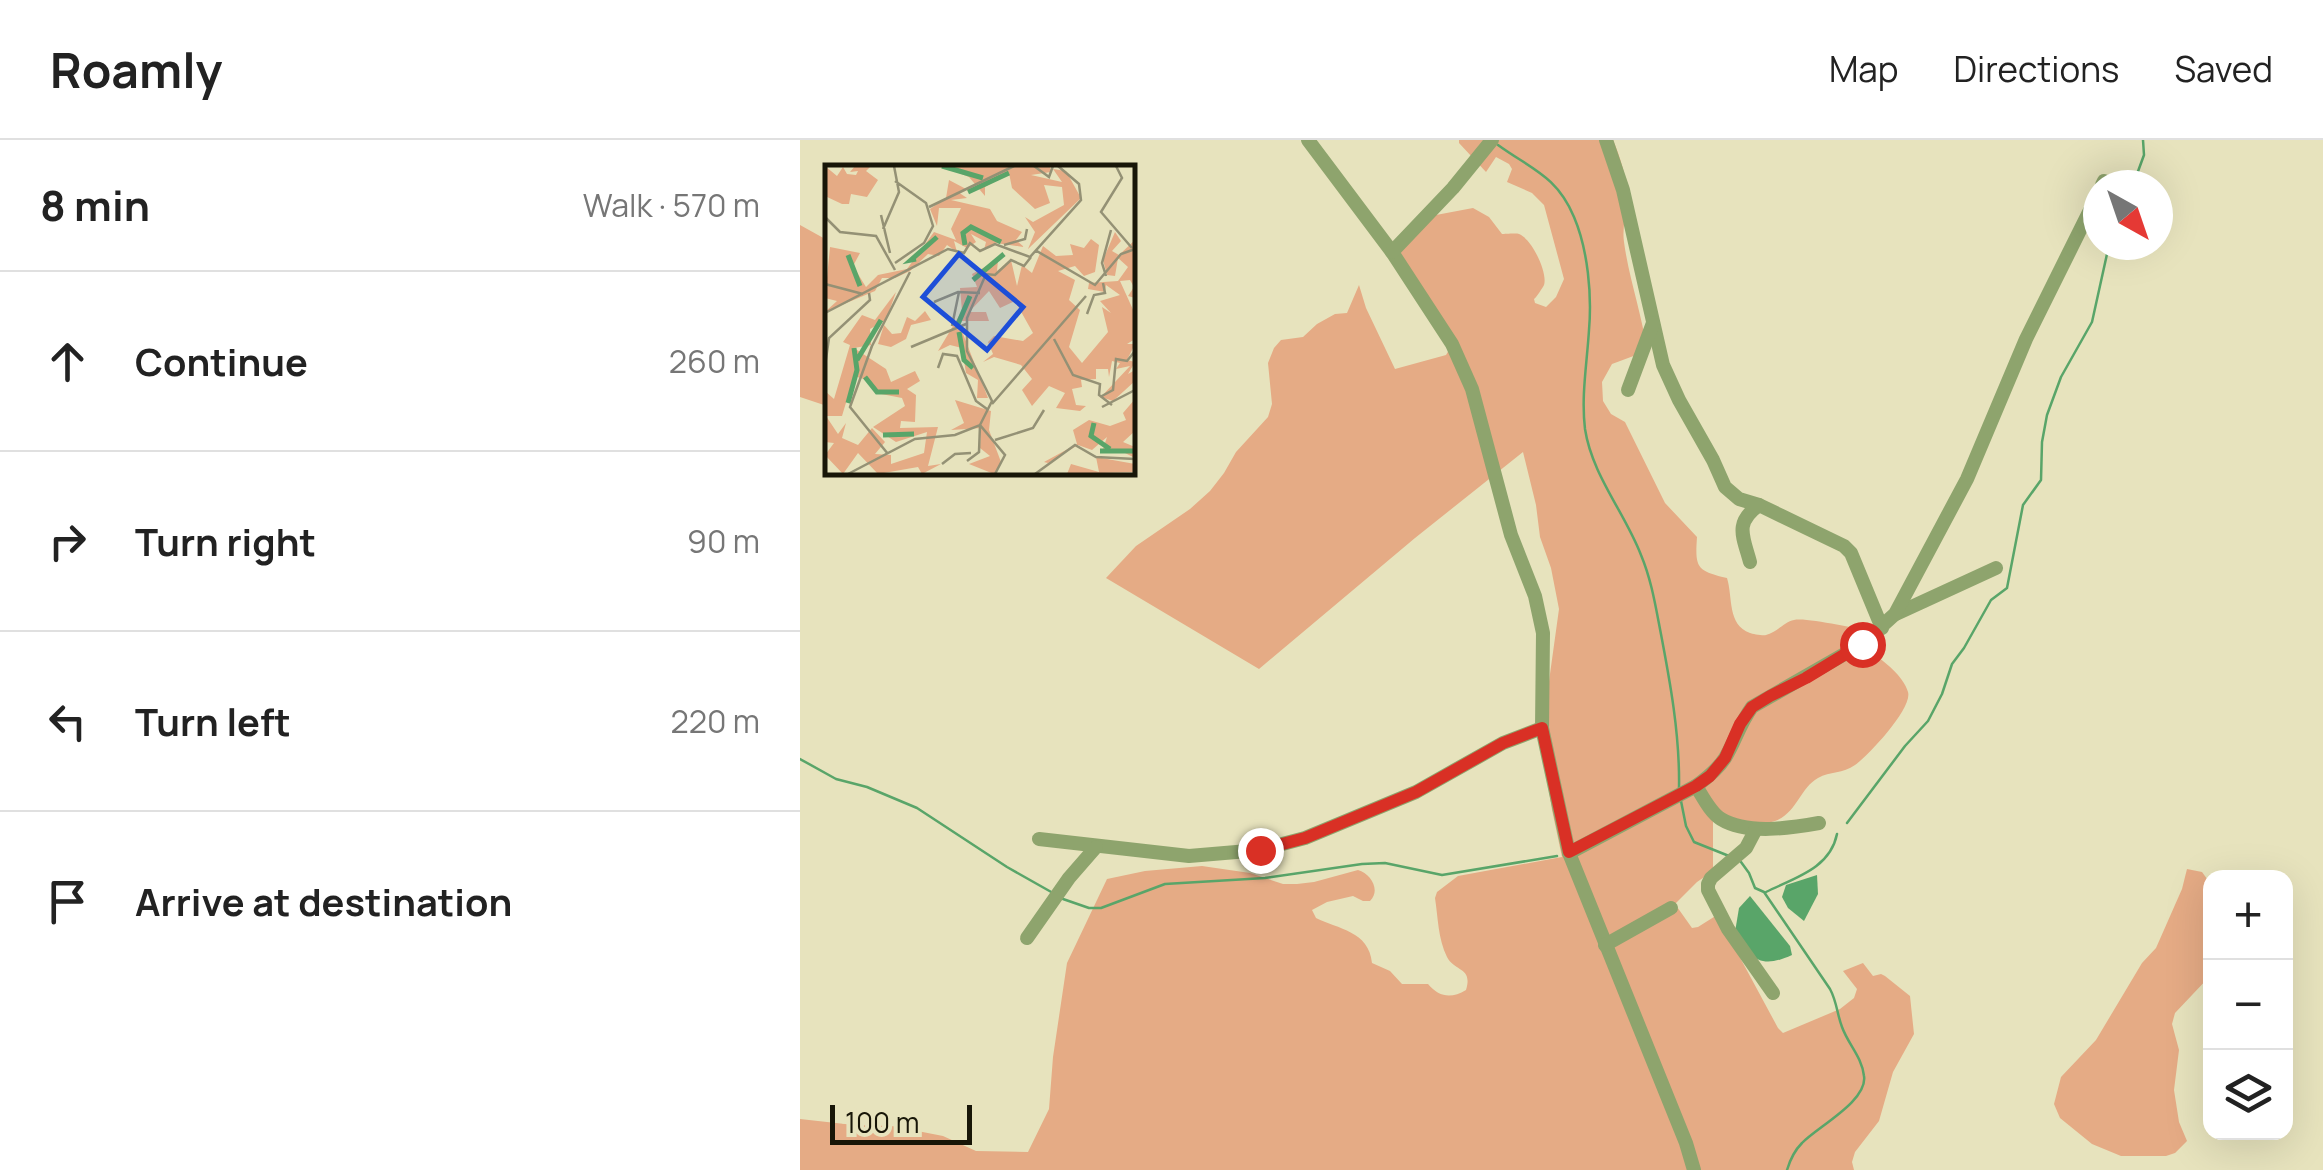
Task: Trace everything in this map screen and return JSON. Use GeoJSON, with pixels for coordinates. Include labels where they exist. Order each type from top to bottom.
{"type":"FeatureCollection","features":[{"type":"Feature","properties":{"kind":"street"},"geometry":{"type":"LineString","coordinates":[[1308,140],[1392,252],[1452,344],[1472,389],[1511,535],[1536,596],[1543,633],[1542,728],[1569,852],[1694,1170]]}},
{"type":"Feature","properties":{"kind":"street"},"geometry":{"type":"LineString","coordinates":[[1606,140],[1623,190],[1663,365],[1726,488],[1738,499],[1759,505],[1844,546],[1851,553],[1882,628]]}},
{"type":"Feature","properties":{"kind":"street"},"geometry":{"type":"LineString","coordinates":[[1392,252],[1490,143]]}},
{"type":"Feature","properties":{"kind":"street"},"geometry":{"type":"LineString","coordinates":[[1569,852],[1686,793],[1710,776],[1725,758],[1752,707],[1862,644],[1895,614],[1967,479],[2026,339],[2083,223]]}},
{"type":"Feature","properties":{"kind":"street"},"geometry":{"type":"LineString","coordinates":[[1628,390],[1653,322]]}},
{"type":"Feature","properties":{"kind":"street"},"geometry":{"type":"LineString","coordinates":[[1750,562],[1743,521],[1759,505]]}},
{"type":"Feature","properties":{"kind":"street"},"geometry":{"type":"LineString","coordinates":[[1895,614],[1996,568]]}},
{"type":"Feature","properties":{"kind":"street"},"geometry":{"type":"LineString","coordinates":[[1039,839],[1189,856],[1260,850],[1305,838],[1416,792],[1503,743],[1542,728]]}},
{"type":"Feature","properties":{"kind":"street"},"geometry":{"type":"LineString","coordinates":[[1686,793],[1723,821],[1756,829],[1819,823]]}},
{"type":"Feature","properties":{"kind":"street"},"geometry":{"type":"LineString","coordinates":[[1756,829],[1752,840],[1711,878],[1708,890],[1728,929],[1773,993]]}},
{"type":"Feature","properties":{"kind":"street"},"geometry":{"type":"LineString","coordinates":[[1027,938],[1096,847]]}},
{"type":"Feature","properties":{"kind":"street"},"geometry":{"type":"LineString","coordinates":[[1605,945],[1672,908]]}},
{"type":"Feature","properties":{"kind":"shaded area"},"geometry":{"type":"Polygon","coordinates":[[[1459,140],[1613,140],[1625,178],[1624,242],[1647,351],[1612,364],[1602,382],[1603,401],[1611,414],[1625,422],[1665,503],[1697,537],[1700,566],[1727,578],[1734,617],[1743,629],[1765,635],[1790,621],[1800,620],[1872,631],[1872,652],[1906,686],[1908,699],[1904,709],[1869,752],[1850,768],[1812,782],[1782,817],[1760,823],[1713,816],[1713,871],[1675,904],[1692,928],[1717,915],[1783,1033],[1840,1009],[1854,998],[1857,989],[1843,971],[1863,963],[1873,976],[1885,976],[1910,996],[1914,1034],[1893,1072],[1879,1121],[1855,1152],[1854,1170],[800,1170],[800,1119],[892,1126],[943,1136],[976,1151],[1028,1152],[1049,1109],[1067,963],[1107,879],[1202,866],[1297,884],[1358,870],[1373,883],[1375,892],[1370,901],[1353,896],[1327,902],[1312,910],[1316,918],[1359,938],[1370,952],[1372,963],[1390,971],[1402,984],[1428,984],[1436,992],[1455,995],[1466,990],[1467,977],[1450,962],[1444,950],[1437,892],[1458,876],[1562,857],[1541,739],[1559,609],[1523,452],[1259,669],[1106,578],[1136,546],[1210,491],[1236,452],[1268,417],[1272,404],[1268,363],[1274,348],[1281,340],[1303,337],[1335,314],[1347,313],[1359,285],[1395,369],[1446,355],[1449,350],[1391,261],[1436,215],[1473,208],[1489,217],[1502,234],[1524,237],[1544,273],[1544,285],[1535,303],[1546,307],[1556,297],[1564,279],[1544,205],[1532,193],[1507,182],[1512,169],[1509,164],[1496,157],[1486,172],[1459,140]]]}},
{"type":"Feature","properties":{"kind":"shaded area"},"geometry":{"type":"Polygon","coordinates":[[[800,225],[825,239],[825,405],[800,397],[800,225]]]}},
{"type":"Feature","properties":{"kind":"shaded area"},"geometry":{"type":"Polygon","coordinates":[[[2187,869],[2202,872],[2203,983],[2175,1013],[2172,1024],[2179,1050],[2174,1090],[2179,1122],[2187,1141],[2166,1156],[2121,1156],[2092,1144],[2060,1118],[2054,1104],[2061,1077],[2096,1040],[2142,963],[2156,948],[2187,869]]]}},
{"type":"Feature","properties":{"kind":"shaded area"},"geometry":{"type":"Polygon","coordinates":[[[1817,875],[1818,894],[1804,921],[1788,908],[1782,897],[1786,885],[1817,875]]]}},
{"type":"Feature","properties":{"kind":"shaded area"},"geometry":{"type":"Polygon","coordinates":[[[1750,896],[1790,946],[1792,955],[1764,961],[1746,949],[1735,932],[1739,908],[1750,896]]]}},
{"type":"Feature","properties":{"kind":"waterway"},"geometry":{"type":"LineString","coordinates":[[2138,170],[2144,155],[2143,140]]}},
{"type":"Feature","properties":{"kind":"waterway"},"geometry":{"type":"LineString","coordinates":[[1498,145],[1560,192],[1583,244],[1590,302],[1585,429],[1594,462],[1634,539],[1650,582],[1674,708],[1679,788]]}},
{"type":"Feature","properties":{"kind":"waterway"},"geometry":{"type":"LineString","coordinates":[[1847,823],[1928,721],[1952,664],[1991,600],[2007,588],[2023,505],[2041,480],[2047,415],[2061,377],[2092,322],[2106,260]]}},
{"type":"Feature","properties":{"kind":"waterway"},"geometry":{"type":"LineString","coordinates":[[800,759],[836,779],[917,808],[1053,893]]}},
{"type":"Feature","properties":{"kind":"waterway"},"geometry":{"type":"LineString","coordinates":[[1681,801],[1694,842],[1729,856]]}},
{"type":"Feature","properties":{"kind":"waterway"},"geometry":{"type":"LineString","coordinates":[[1766,892],[1819,864],[1837,834]]}},
{"type":"Feature","properties":{"kind":"waterway"},"geometry":{"type":"LineString","coordinates":[[1063,899],[1101,908],[1165,884],[1265,878],[1385,863],[1442,875],[1557,856]]}},
{"type":"Feature","properties":{"kind":"waterway"},"geometry":{"type":"LineString","coordinates":[[1741,862],[1755,888],[1764,892],[1830,989],[1864,1076],[1858,1095],[1802,1143],[1787,1170]]}},
{"type":"Feature","properties":{"kind":"route"},"geometry":{"type":"LineString","coordinates":[[1260,850],[1305,838],[1416,792],[1503,743],[1542,728],[1569,852],[1696,786],[1725,758],[1752,707],[1862,644]]}}]}
